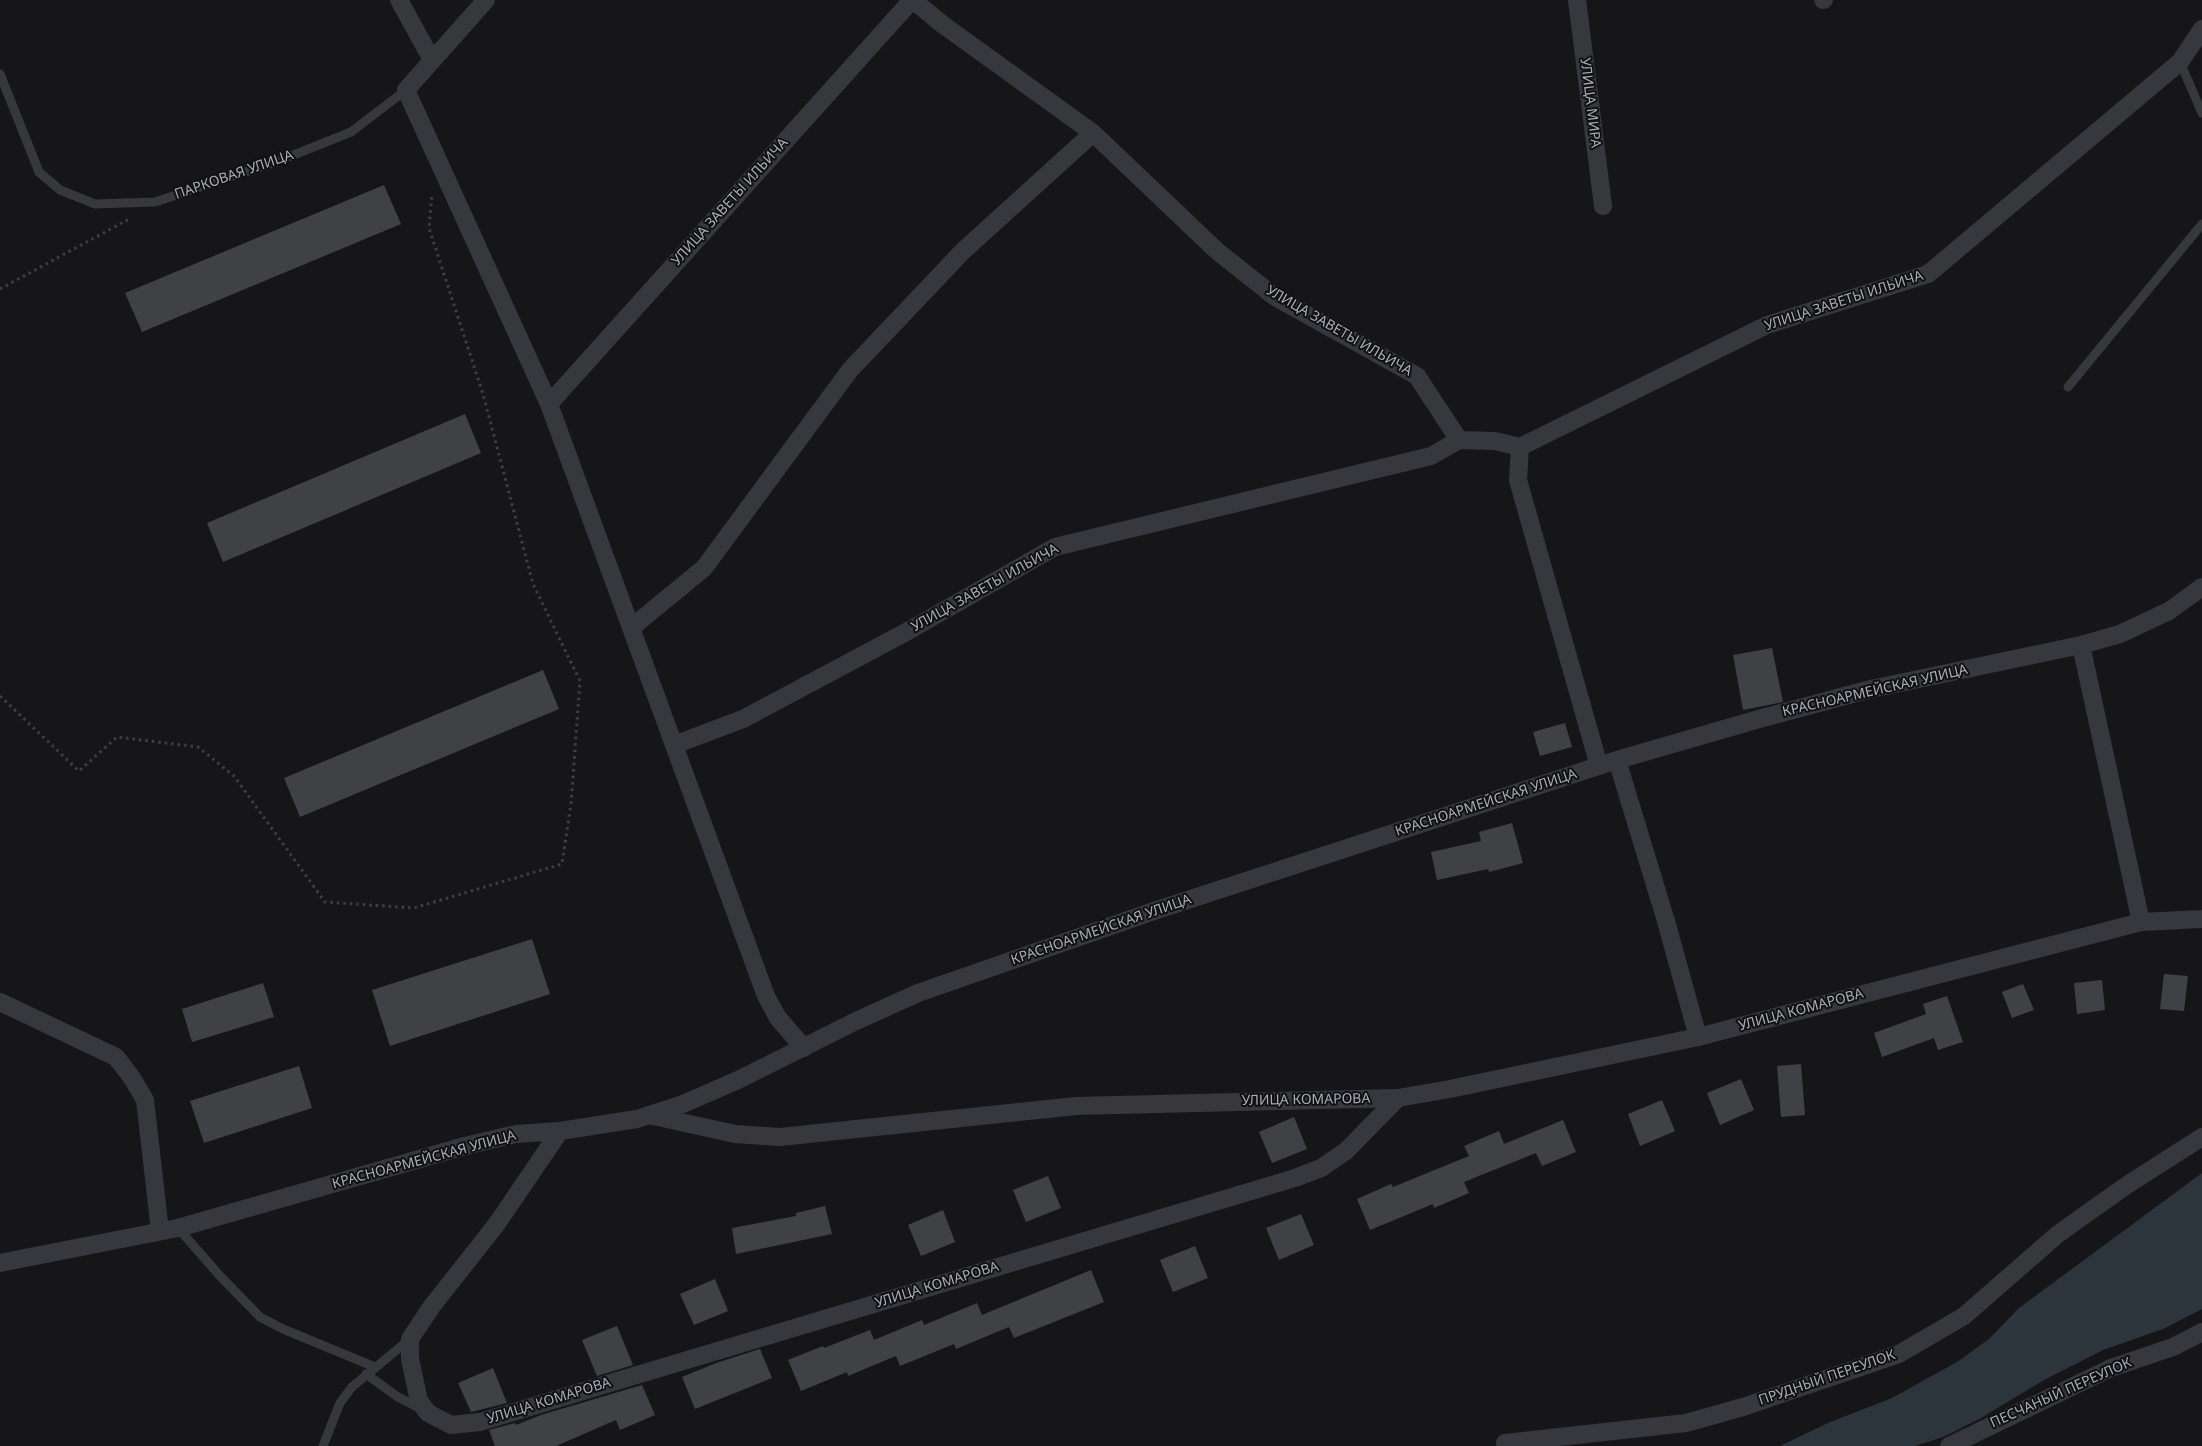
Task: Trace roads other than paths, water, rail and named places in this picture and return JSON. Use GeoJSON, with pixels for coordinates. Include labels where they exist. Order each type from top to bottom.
{"type":"FeatureCollection","features":[{"type":"Feature","properties":{"kind":"street"},"geometry":{"type":"LineString","coordinates":[[399,0],[432,60]]}},
{"type":"Feature","properties":{"kind":"street","name":"ПАРКОВАЯ УЛИЦА"},"geometry":{"type":"LineString","coordinates":[[406,90],[486,0]]}},
{"type":"Feature","properties":{"kind":"street","name":"УЛИЦА ЗАВЕТЫ ИЛЬИЧА"},"geometry":{"type":"LineString","coordinates":[[549,404],[912,0],[1093,134],[1217,252],[1275,297],[1417,376],[1459,440],[1431,456],[1055,547],[908,631],[743,719],[674,745]]}},
{"type":"Feature","properties":{"kind":"street","name":"УЛИЦА МИРА"},"geometry":{"type":"LineString","coordinates":[[1577,0],[1603,206]]}},
{"type":"Feature","properties":{"kind":"street","name":"УЛИЦА ЗАВЕТЫ ИЛЬИЧА"},"geometry":{"type":"LineString","coordinates":[[1520,447],[1767,325],[1928,274],[2180,62],[2202,29]]}},
{"type":"Feature","properties":{"kind":"street"},"geometry":{"type":"LineString","coordinates":[[406,90],[549,404],[766,996],[778,1018],[804,1048]]}},
{"type":"Feature","properties":{"kind":"street"},"geometry":{"type":"LineString","coordinates":[[631,628],[704,568],[850,370],[963,251],[1093,134]]}},
{"type":"Feature","properties":{"kind":"street"},"geometry":{"type":"LineString","coordinates":[[1459,440],[1495,441],[1520,447],[1518,480],[1599,766]]}},
{"type":"Feature","properties":{"kind":"street","name":"КРАСНОАРМЕЙСКАЯ УЛИЦА"},"geometry":{"type":"LineString","coordinates":[[0,1263],[178,1228],[465,1146],[516,1134],[598,1126],[649,1115],[683,1104],[918,993],[1154,911],[1617,760],[1871,689],[2120,634],[2170,611],[2202,587]]}},
{"type":"Feature","properties":{"kind":"street"},"geometry":{"type":"LineString","coordinates":[[2081,644],[2141,922]]}},
{"type":"Feature","properties":{"kind":"street"},"geometry":{"type":"LineString","coordinates":[[1617,760],[1698,1037]]}},
{"type":"Feature","properties":{"kind":"street","name":"УЛИЦА КОМАРОВА"},"geometry":{"type":"LineString","coordinates":[[649,1115],[735,1134],[780,1136],[1076,1106],[1398,1098],[1450,1089],[1698,1037],[2141,922],[2202,919]]}},
{"type":"Feature","properties":{"kind":"street"},"geometry":{"type":"LineString","coordinates":[[0,1002],[116,1057],[132,1078],[145,1100],[160,1231]]}},
{"type":"Feature","properties":{"kind":"street","name":"УЛИЦА КОМАРОВА"},"geometry":{"type":"LineString","coordinates":[[428,1413],[451,1424],[480,1422],[1295,1178],[1321,1168],[1346,1152],[1398,1098]]}},
{"type":"Feature","properties":{"kind":"street"},"geometry":{"type":"LineString","coordinates":[[428,1413],[419,1401],[410,1359],[410,1339],[432,1306],[496,1225],[560,1131]]}},
{"type":"Feature","properties":{"kind":"street","name":"ПРУДНЫЙ ПЕРЕУЛОК"},"geometry":{"type":"LineString","coordinates":[[1505,1443],[1686,1423],[1743,1407],[1899,1354],[1964,1316],[2058,1234],[2127,1185],[2202,1137]]}},
{"type":"Feature","properties":{"kind":"street","name":"ПЕСЧАНЫЙ ПЕРЕУЛОК"},"geometry":{"type":"LineString","coordinates":[[1949,1446],[2111,1368],[2173,1347],[2202,1332]]}},
{"type":"Feature","properties":{"kind":"lane"},"geometry":{"type":"LineString","coordinates":[[2180,62],[2202,113]]}},
{"type":"Feature","properties":{"kind":"lane","name":"ПАРКОВАЯ УЛИЦА"},"geometry":{"type":"LineString","coordinates":[[0,74],[39,172],[60,190],[95,204],[155,202],[276,162],[351,132],[406,90]]}},
{"type":"Feature","properties":{"kind":"lane"},"geometry":{"type":"LineString","coordinates":[[2068,387],[2202,224]]}},
{"type":"Feature","properties":{"kind":"lane"},"geometry":{"type":"LineString","coordinates":[[178,1228],[220,1276],[260,1316],[283,1330],[375,1367]]}},
{"type":"Feature","properties":{"kind":"lane"},"geometry":{"type":"LineString","coordinates":[[323,1446],[340,1403],[366,1374],[410,1339]]}},
{"type":"Feature","properties":{"kind":"lane"},"geometry":{"type":"LineString","coordinates":[[366,1374],[398,1397],[428,1413]]}}]}
